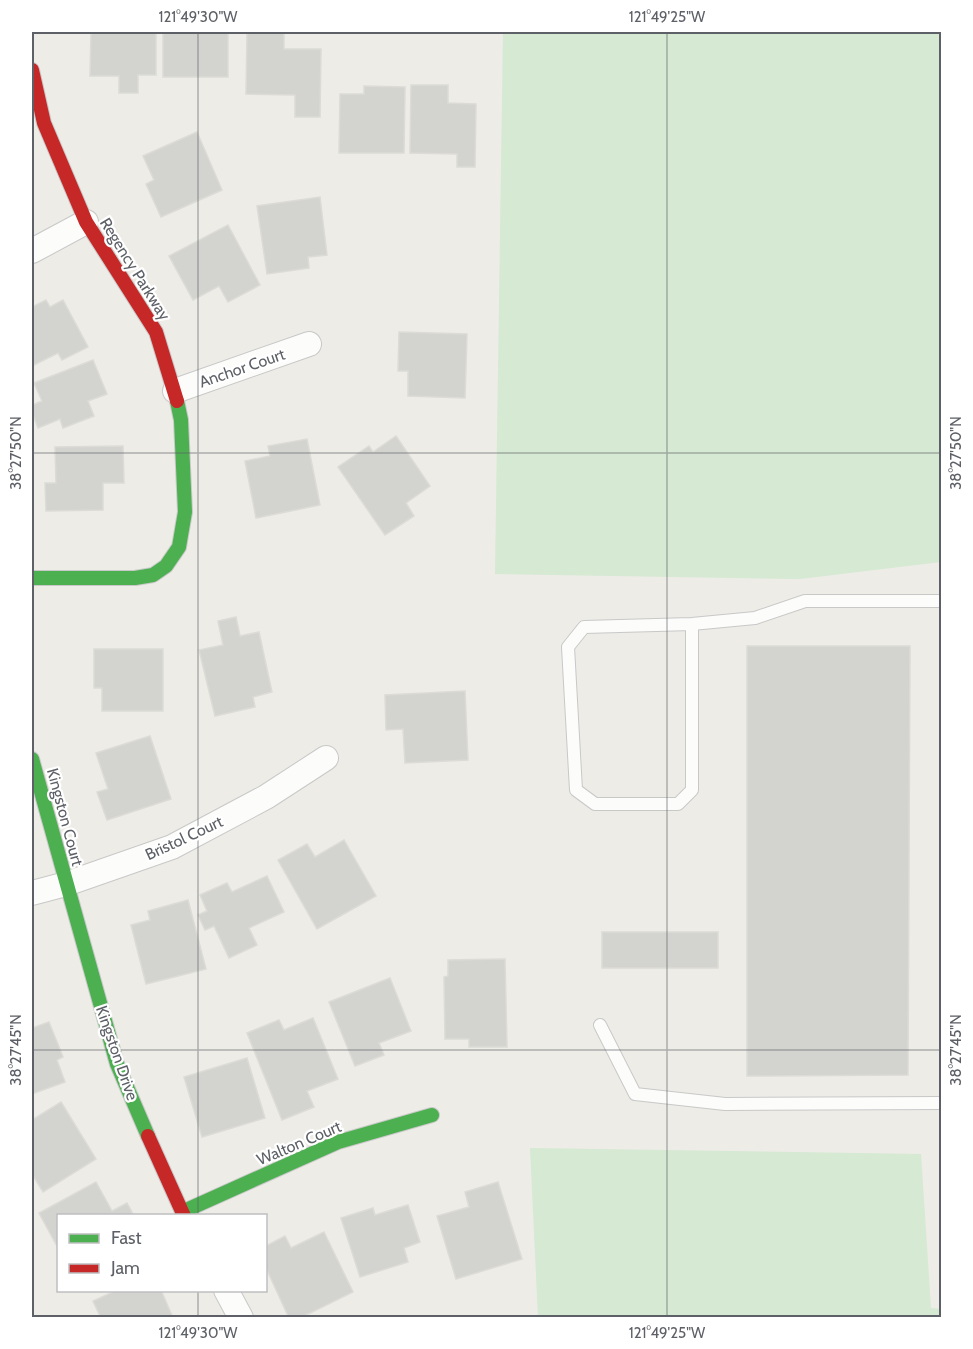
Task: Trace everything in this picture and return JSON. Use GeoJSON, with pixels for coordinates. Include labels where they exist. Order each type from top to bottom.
{"type":"FeatureCollection","features":[{"type":"Feature","properties":{"kind":"street","name":"Regency Parkway"},"geometry":{"type":"LineString","coordinates":[[32,70],[44,123],[86,222],[156,332],[175,391],[183,441],[185,512],[178,548],[166,566],[153,574],[135,578],[32,578]]}},
{"type":"Feature","properties":{"kind":"street"},"geometry":{"type":"LineString","coordinates":[[32,251],[86,222]]}},
{"type":"Feature","properties":{"kind":"street","name":"Anchor Court"},"geometry":{"type":"LineString","coordinates":[[175,391],[309,344]]}},
{"type":"Feature","properties":{"kind":"street","name":"Bristol Court"},"geometry":{"type":"LineString","coordinates":[[32,893],[66,884],[172,847],[266,797],[326,758]]}},
{"type":"Feature","properties":{"kind":"street","name":"Kingston Court"},"geometry":{"type":"LineString","coordinates":[[32,759],[66,884]]}},
{"type":"Feature","properties":{"kind":"street","name":"Kingston Drive"},"geometry":{"type":"LineString","coordinates":[[66,884],[117,1064],[183,1214]]}},
{"type":"Feature","properties":{"kind":"street","name":"Walton Court"},"geometry":{"type":"LineString","coordinates":[[183,1214],[338,1142],[432,1115]]}},
{"type":"Feature","properties":{"kind":"street"},"geometry":{"type":"LineString","coordinates":[[227,1292],[241,1317]]}},
{"type":"Feature","properties":{"kind":"lane"},"geometry":{"type":"LineString","coordinates":[[692,624],[692,790],[678,804],[595,804],[576,790],[568,647],[584,627],[692,624],[755,618],[806,601],[942,601]]}},
{"type":"Feature","properties":{"kind":"lane"},"geometry":{"type":"LineString","coordinates":[[600,1025],[635,1094],[725,1104],[942,1103]]}},
{"type":"Feature","properties":{"kind":"green space"},"geometry":{"type":"Polygon","coordinates":[[[503,32],[941,32],[941,562],[800,579],[495,574],[503,32]]]}},
{"type":"Feature","properties":{"kind":"green space"},"geometry":{"type":"Polygon","coordinates":[[[530,1148],[921,1154],[931,1308],[941,1309],[941,1317],[538,1317],[530,1148]]]}},
{"type":"Feature","properties":{"kind":"building"},"geometry":{"type":"Polygon","coordinates":[[[91,32],[156,32],[156,75],[138,75],[138,93],[119,93],[119,76],[90,76],[91,32]]]}},
{"type":"Feature","properties":{"kind":"building"},"geometry":{"type":"Polygon","coordinates":[[[163,32],[228,32],[228,77],[163,77],[163,32]]]}},
{"type":"Feature","properties":{"kind":"building"},"geometry":{"type":"Polygon","coordinates":[[[247,32],[284,32],[284,49],[321,49],[320,117],[295,117],[295,95],[246,94],[247,32]]]}},
{"type":"Feature","properties":{"kind":"building"},"geometry":{"type":"Polygon","coordinates":[[[411,85],[448,85],[448,103],[476,104],[475,167],[457,167],[457,154],[410,153],[411,85]]]}},
{"type":"Feature","properties":{"kind":"building"},"geometry":{"type":"Polygon","coordinates":[[[364,86],[405,87],[404,153],[339,153],[340,94],[364,94],[364,86]]]}},
{"type":"Feature","properties":{"kind":"building"},"geometry":{"type":"Polygon","coordinates":[[[197,132],[222,190],[161,217],[146,184],[154,180],[143,156],[197,132]]]}},
{"type":"Feature","properties":{"kind":"building"},"geometry":{"type":"Polygon","coordinates":[[[320,197],[327,255],[308,257],[309,268],[267,274],[257,206],[320,197]]]}},
{"type":"Feature","properties":{"kind":"building"},"geometry":{"type":"Polygon","coordinates":[[[228,225],[260,285],[228,302],[219,286],[193,300],[169,256],[228,225]]]}},
{"type":"Feature","properties":{"kind":"building"},"geometry":{"type":"Polygon","coordinates":[[[46,300],[50,307],[63,300],[88,347],[62,360],[58,353],[32,366],[32,307],[46,300]]]}},
{"type":"Feature","properties":{"kind":"building"},"geometry":{"type":"Polygon","coordinates":[[[399,332],[467,334],[465,398],[408,396],[408,371],[398,371],[399,332]]]}},
{"type":"Feature","properties":{"kind":"building"},"geometry":{"type":"Polygon","coordinates":[[[93,360],[107,394],[88,401],[94,416],[63,428],[60,419],[38,428],[32,405],[42,401],[34,383],[93,360]]]}},
{"type":"Feature","properties":{"kind":"building"},"geometry":{"type":"Polygon","coordinates":[[[396,436],[430,486],[406,503],[414,516],[385,535],[338,467],[369,446],[373,452],[396,436]]]}},
{"type":"Feature","properties":{"kind":"building"},"geometry":{"type":"Polygon","coordinates":[[[307,439],[320,505],[256,518],[245,461],[270,456],[268,446],[307,439]]]}},
{"type":"Feature","properties":{"kind":"building"},"geometry":{"type":"Polygon","coordinates":[[[123,446],[124,483],[103,483],[103,510],[46,511],[45,483],[56,483],[55,447],[123,446]]]}},
{"type":"Feature","properties":{"kind":"building"},"geometry":{"type":"Polygon","coordinates":[[[236,617],[240,636],[259,632],[272,692],[253,697],[255,707],[215,716],[199,650],[223,645],[218,621],[236,617]]]}},
{"type":"Feature","properties":{"kind":"building"},"geometry":{"type":"Polygon","coordinates":[[[747,646],[910,646],[908,1075],[747,1076],[747,646]]]}},
{"type":"Feature","properties":{"kind":"building"},"geometry":{"type":"Polygon","coordinates":[[[94,649],[163,649],[163,711],[102,711],[102,688],[94,688],[94,649]]]}},
{"type":"Feature","properties":{"kind":"building"},"geometry":{"type":"Polygon","coordinates":[[[465,691],[468,760],[405,763],[403,729],[386,730],[385,695],[465,691]]]}},
{"type":"Feature","properties":{"kind":"building"},"geometry":{"type":"Polygon","coordinates":[[[150,736],[171,799],[107,820],[97,792],[108,789],[96,753],[150,736]]]}},
{"type":"Feature","properties":{"kind":"building"},"geometry":{"type":"Polygon","coordinates":[[[344,840],[376,896],[317,929],[278,860],[307,844],[315,857],[344,840]]]}},
{"type":"Feature","properties":{"kind":"building"},"geometry":{"type":"Polygon","coordinates":[[[267,876],[284,912],[249,928],[257,945],[229,958],[214,926],[205,930],[198,915],[207,911],[200,895],[227,883],[232,892],[267,876]]]}},
{"type":"Feature","properties":{"kind":"building"},"geometry":{"type":"Polygon","coordinates":[[[188,900],[206,969],[146,984],[131,925],[150,920],[148,911],[188,900]]]}},
{"type":"Feature","properties":{"kind":"building"},"geometry":{"type":"Polygon","coordinates":[[[602,932],[718,932],[718,968],[602,968],[602,932]]]}},
{"type":"Feature","properties":{"kind":"building"},"geometry":{"type":"Polygon","coordinates":[[[505,959],[507,1047],[469,1047],[469,1039],[445,1039],[444,977],[448,976],[448,960],[505,959]]]}},
{"type":"Feature","properties":{"kind":"building"},"geometry":{"type":"Polygon","coordinates":[[[390,978],[411,1031],[379,1043],[384,1055],[355,1066],[329,1002],[390,978]]]}},
{"type":"Feature","properties":{"kind":"building"},"geometry":{"type":"Polygon","coordinates":[[[313,1018],[338,1079],[307,1091],[314,1107],[282,1120],[247,1033],[279,1020],[284,1030],[313,1018]]]}},
{"type":"Feature","properties":{"kind":"building"},"geometry":{"type":"Polygon","coordinates":[[[49,1022],[63,1057],[57,1060],[65,1082],[32,1094],[32,1028],[49,1022]]]}},
{"type":"Feature","properties":{"kind":"building"},"geometry":{"type":"Polygon","coordinates":[[[247,1058],[265,1118],[202,1137],[184,1077],[247,1058]]]}},
{"type":"Feature","properties":{"kind":"building"},"geometry":{"type":"Polygon","coordinates":[[[61,1102],[96,1159],[43,1192],[32,1174],[32,1120],[61,1102]]]}},
{"type":"Feature","properties":{"kind":"building"},"geometry":{"type":"Polygon","coordinates":[[[96,1182],[112,1211],[127,1203],[133,1214],[57,1214],[57,1246],[39,1213],[96,1182]]]}},
{"type":"Feature","properties":{"kind":"building"},"geometry":{"type":"Polygon","coordinates":[[[498,1182],[522,1259],[456,1279],[437,1216],[469,1207],[465,1192],[498,1182]]]}},
{"type":"Feature","properties":{"kind":"building"},"geometry":{"type":"Polygon","coordinates":[[[408,1205],[420,1242],[404,1248],[408,1262],[360,1277],[341,1218],[373,1208],[375,1215],[408,1205]]]}},
{"type":"Feature","properties":{"kind":"building"},"geometry":{"type":"Polygon","coordinates":[[[324,1232],[353,1292],[300,1318],[289,1318],[267,1270],[267,1245],[285,1236],[291,1248],[324,1232]]]}},
{"type":"Feature","properties":{"kind":"building"},"geometry":{"type":"Polygon","coordinates":[[[113,1292],[162,1292],[173,1318],[101,1318],[93,1301],[113,1292]]]}},
{"type":"Feature","properties":{"kind":"traffic: fast"},"geometry":{"type":"LineString","coordinates":[[32,578],[135,578],[153,575],[166,566],[179,547],[185,512],[181,420],[177,401]]}},
{"type":"Feature","properties":{"kind":"traffic: fast"},"geometry":{"type":"LineString","coordinates":[[32,759],[117,1064],[148,1136]]}},
{"type":"Feature","properties":{"kind":"traffic: fast"},"geometry":{"type":"LineString","coordinates":[[182,1212],[338,1142],[432,1115]]}},
{"type":"Feature","properties":{"kind":"traffic: jam"},"geometry":{"type":"LineString","coordinates":[[32,70],[44,123],[86,222],[156,332],[177,401]]}},
{"type":"Feature","properties":{"kind":"traffic: jam"},"geometry":{"type":"LineString","coordinates":[[148,1136],[183,1214]]}}]}
